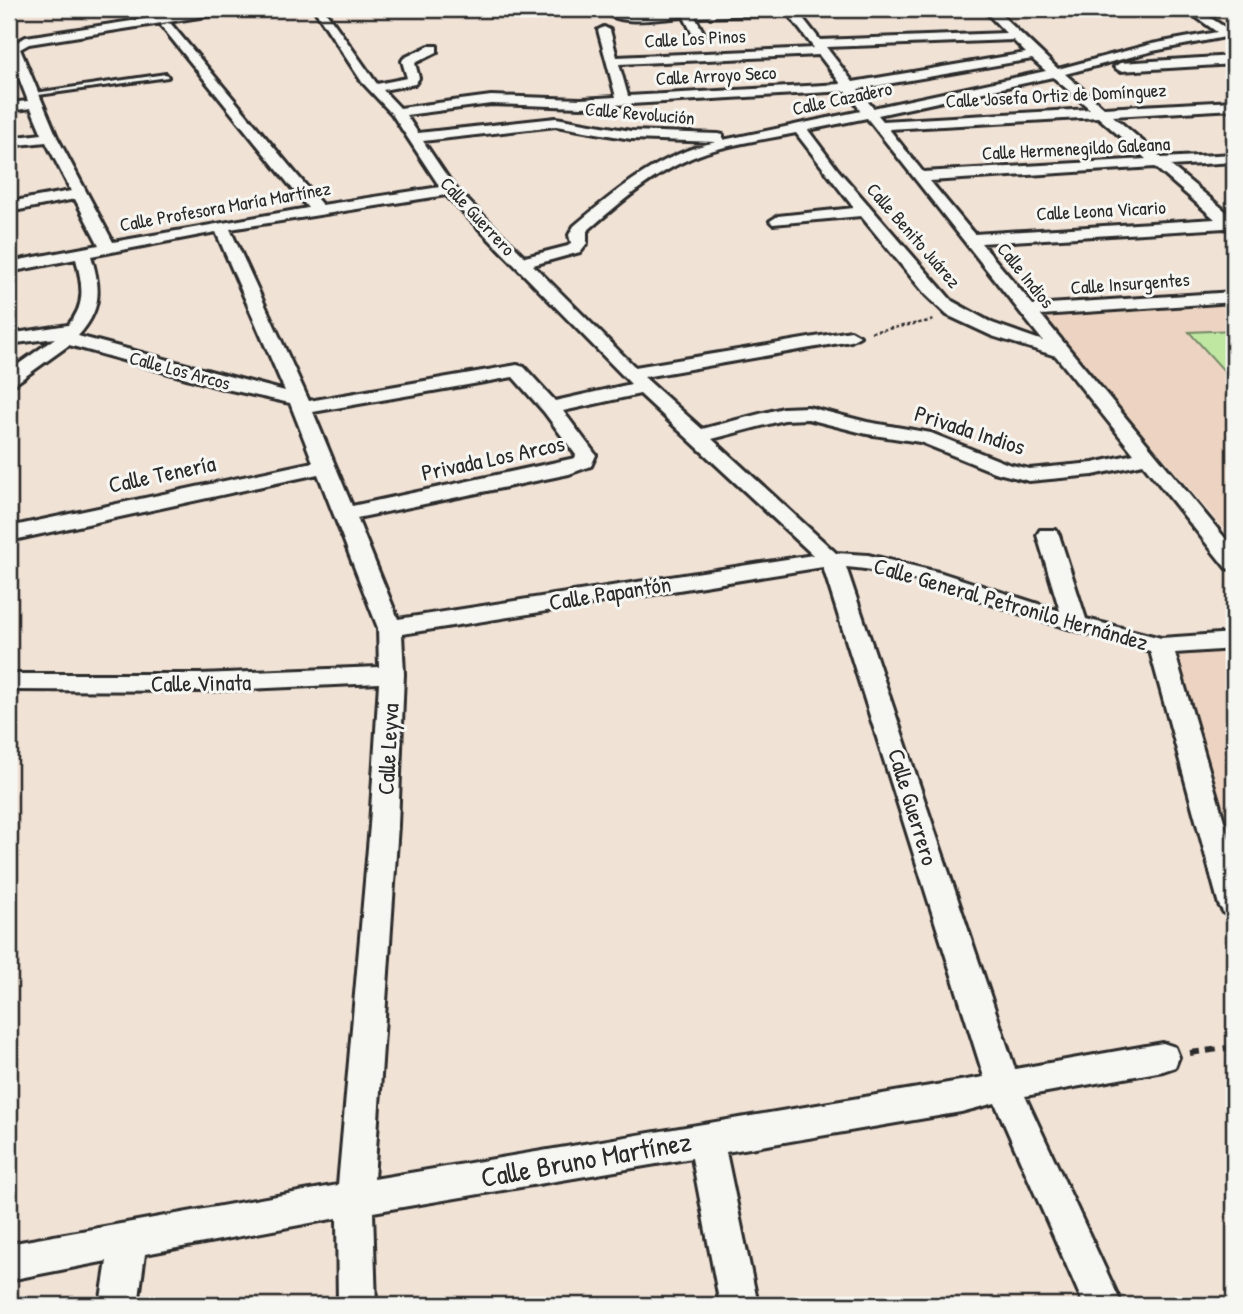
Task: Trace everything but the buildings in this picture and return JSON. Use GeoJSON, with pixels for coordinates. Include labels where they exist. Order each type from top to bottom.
{"type":"FeatureCollection","features":[{"type":"Feature","properties":{"kind":"street"},"geometry":{"type":"LineString","coordinates":[[11,48],[169,23],[231,9]]}},
{"type":"Feature","properties":{"kind":"street","name":"Calle Guerrero"},"geometry":{"type":"LineString","coordinates":[[319,9],[374,88],[397,112],[449,190],[695,437],[830,559],[838,574],[1004,1087],[1103,1305]]}},
{"type":"Feature","properties":{"kind":"street"},"geometry":{"type":"LineString","coordinates":[[606,9],[618,15],[830,9]]}},
{"type":"Feature","properties":{"kind":"street"},"geometry":{"type":"LineString","coordinates":[[989,9],[1035,55],[1232,225]]}},
{"type":"Feature","properties":{"kind":"street"},"geometry":{"type":"LineString","coordinates":[[1190,9],[1231,32]]}},
{"type":"Feature","properties":{"kind":"street","name":"Calle Indios"},"geometry":{"type":"LineString","coordinates":[[791,10],[919,177],[1234,564]]}},
{"type":"Feature","properties":{"kind":"street"},"geometry":{"type":"LineString","coordinates":[[688,14],[699,37]]}},
{"type":"Feature","properties":{"kind":"street"},"geometry":{"type":"LineString","coordinates":[[11,48],[26,41],[110,24],[169,23]]}},
{"type":"Feature","properties":{"kind":"street"},"geometry":{"type":"LineString","coordinates":[[169,23],[318,210]]}},
{"type":"Feature","properties":{"kind":"street"},"geometry":{"type":"LineString","coordinates":[[604,30],[623,100]]}},
{"type":"Feature","properties":{"kind":"street","name":"Calle Cazadero"},"geometry":{"type":"LineString","coordinates":[[523,263],[574,249],[579,243],[577,235],[580,229],[629,187],[693,152],[739,139],[1084,67],[1231,32]]}},
{"type":"Feature","properties":{"kind":"street","name":"Calle Los Pinos"},"geometry":{"type":"LineString","coordinates":[[612,61],[1016,36]]}},
{"type":"Feature","properties":{"kind":"street"},"geometry":{"type":"LineString","coordinates":[[11,48],[50,136],[108,247]]}},
{"type":"Feature","properties":{"kind":"street"},"geometry":{"type":"LineString","coordinates":[[374,88],[411,81],[413,78],[408,61],[433,49]]}},
{"type":"Feature","properties":{"kind":"street","name":"Calle Arroyo Seco"},"geometry":{"type":"LineString","coordinates":[[397,112],[491,100],[582,103],[849,87],[1035,55]]}},
{"type":"Feature","properties":{"kind":"street"},"geometry":{"type":"LineString","coordinates":[[1084,67],[1234,60]]}},
{"type":"Feature","properties":{"kind":"street"},"geometry":{"type":"LineString","coordinates":[[9,107],[33,99]]}},
{"type":"Feature","properties":{"kind":"street"},"geometry":{"type":"LineString","coordinates":[[556,121],[582,103]]}},
{"type":"Feature","properties":{"kind":"street","name":"Calle Josefa Ortiz de Domínguez"},"geometry":{"type":"LineString","coordinates":[[881,125],[1234,105]]}},
{"type":"Feature","properties":{"kind":"street","name":"Calle Revolución"},"geometry":{"type":"LineString","coordinates":[[413,138],[556,121],[574,127],[631,135],[739,139]]}},
{"type":"Feature","properties":{"kind":"street","name":"Calle Benito Juárez"},"geometry":{"type":"LineString","coordinates":[[799,127],[864,211],[932,291],[960,316],[1062,352]]}},
{"type":"Feature","properties":{"kind":"street"},"geometry":{"type":"LineString","coordinates":[[9,142],[50,136]]}},
{"type":"Feature","properties":{"kind":"street","name":"Calle Hermenegildo Galeana"},"geometry":{"type":"LineString","coordinates":[[919,177],[1234,158]]}},
{"type":"Feature","properties":{"kind":"street","name":"Calle Profesora María Martínez"},"geometry":{"type":"LineString","coordinates":[[9,267],[221,226],[449,190]]}},
{"type":"Feature","properties":{"kind":"street"},"geometry":{"type":"LineString","coordinates":[[9,207],[80,194]]}},
{"type":"Feature","properties":{"kind":"street"},"geometry":{"type":"LineString","coordinates":[[778,221],[864,211]]}},
{"type":"Feature","properties":{"kind":"street","name":"Calle Leona Vicario"},"geometry":{"type":"LineString","coordinates":[[970,239],[1232,225]]}},
{"type":"Feature","properties":{"kind":"street","name":"Calle Leyva"},"geometry":{"type":"LineString","coordinates":[[221,226],[346,514],[390,628],[392,674],[384,825],[355,1198],[357,1305]]}},
{"type":"Feature","properties":{"kind":"street"},"geometry":{"type":"LineString","coordinates":[[9,379],[69,334],[84,318],[90,302],[91,287],[82,253]]}},
{"type":"Feature","properties":{"kind":"street","name":"Calle Insurgentes"},"geometry":{"type":"LineString","coordinates":[[1027,311],[1234,298]]}},
{"type":"Feature","properties":{"kind":"street"},"geometry":{"type":"LineString","coordinates":[[9,339],[69,334]]}},
{"type":"Feature","properties":{"kind":"street","name":"Calle Los Arcos"},"geometry":{"type":"LineString","coordinates":[[69,334],[299,404]]}},
{"type":"Feature","properties":{"kind":"street"},"geometry":{"type":"LineString","coordinates":[[638,380],[851,336]]}},
{"type":"Feature","properties":{"kind":"street","name":"Privada Los Arcos"},"geometry":{"type":"LineString","coordinates":[[299,404],[513,371],[524,376],[584,449],[587,458],[584,462],[545,473],[346,514]]}},
{"type":"Feature","properties":{"kind":"street","name":"Privada Los Arcos"},"geometry":{"type":"LineString","coordinates":[[551,408],[638,380]]}},
{"type":"Feature","properties":{"kind":"street","name":"Privada Indios"},"geometry":{"type":"LineString","coordinates":[[695,437],[776,416],[808,414],[867,428],[924,437],[1001,468],[1029,475],[1062,474],[1149,457]]}},
{"type":"Feature","properties":{"kind":"street","name":"Calle Tenería"},"geometry":{"type":"LineString","coordinates":[[9,534],[325,467]]}},
{"type":"Feature","properties":{"kind":"street"},"geometry":{"type":"LineString","coordinates":[[1048,536],[1076,624]]}},
{"type":"Feature","properties":{"kind":"street","name":"Calle General Petronilo Hernández"},"geometry":{"type":"LineString","coordinates":[[830,559],[869,562],[934,579],[1076,624],[1161,646],[1234,641]]}},
{"type":"Feature","properties":{"kind":"street","name":"Calle Papantón"},"geometry":{"type":"LineString","coordinates":[[390,628],[830,559]]}},
{"type":"Feature","properties":{"kind":"street"},"geometry":{"type":"LineString","coordinates":[[1161,646],[1234,905]]}},
{"type":"Feature","properties":{"kind":"street","name":"Calle Vinata"},"geometry":{"type":"LineString","coordinates":[[9,682],[271,682],[392,674]]}},
{"type":"Feature","properties":{"kind":"street","name":"Calle Bruno Martínez"},"geometry":{"type":"LineString","coordinates":[[9,1262],[355,1198],[961,1097],[1063,1073],[1163,1058]]}},
{"type":"Feature","properties":{"kind":"street"},"geometry":{"type":"LineString","coordinates":[[706,1138],[738,1305]]}},
{"type":"Feature","properties":{"kind":"street"},"geometry":{"type":"LineString","coordinates":[[119,1305],[128,1241]]}},
{"type":"Feature","properties":{"kind":"lane"},"geometry":{"type":"LineString","coordinates":[[33,99],[166,76]]}},
{"type":"Feature","properties":{"kind":"path"},"geometry":{"type":"LineString","coordinates":[[851,336],[960,316]]}},
{"type":"Feature","properties":{"kind":"path"},"geometry":{"type":"LineString","coordinates":[[1163,1058],[1234,1047]]}},
{"type":"Feature","properties":{"kind":"shaded area"},"geometry":{"type":"Polygon","coordinates":[[[1234,305],[1234,541],[1044,317],[1234,305]]]}},
{"type":"Feature","properties":{"kind":"shaded area"},"geometry":{"type":"Polygon","coordinates":[[[1234,649],[1234,873],[1167,653],[1234,649]]]}},
{"type":"Feature","properties":{"kind":"green space"},"geometry":{"type":"Polygon","coordinates":[[[1234,330],[1234,382],[1189,332],[1234,330]]]}}]}
